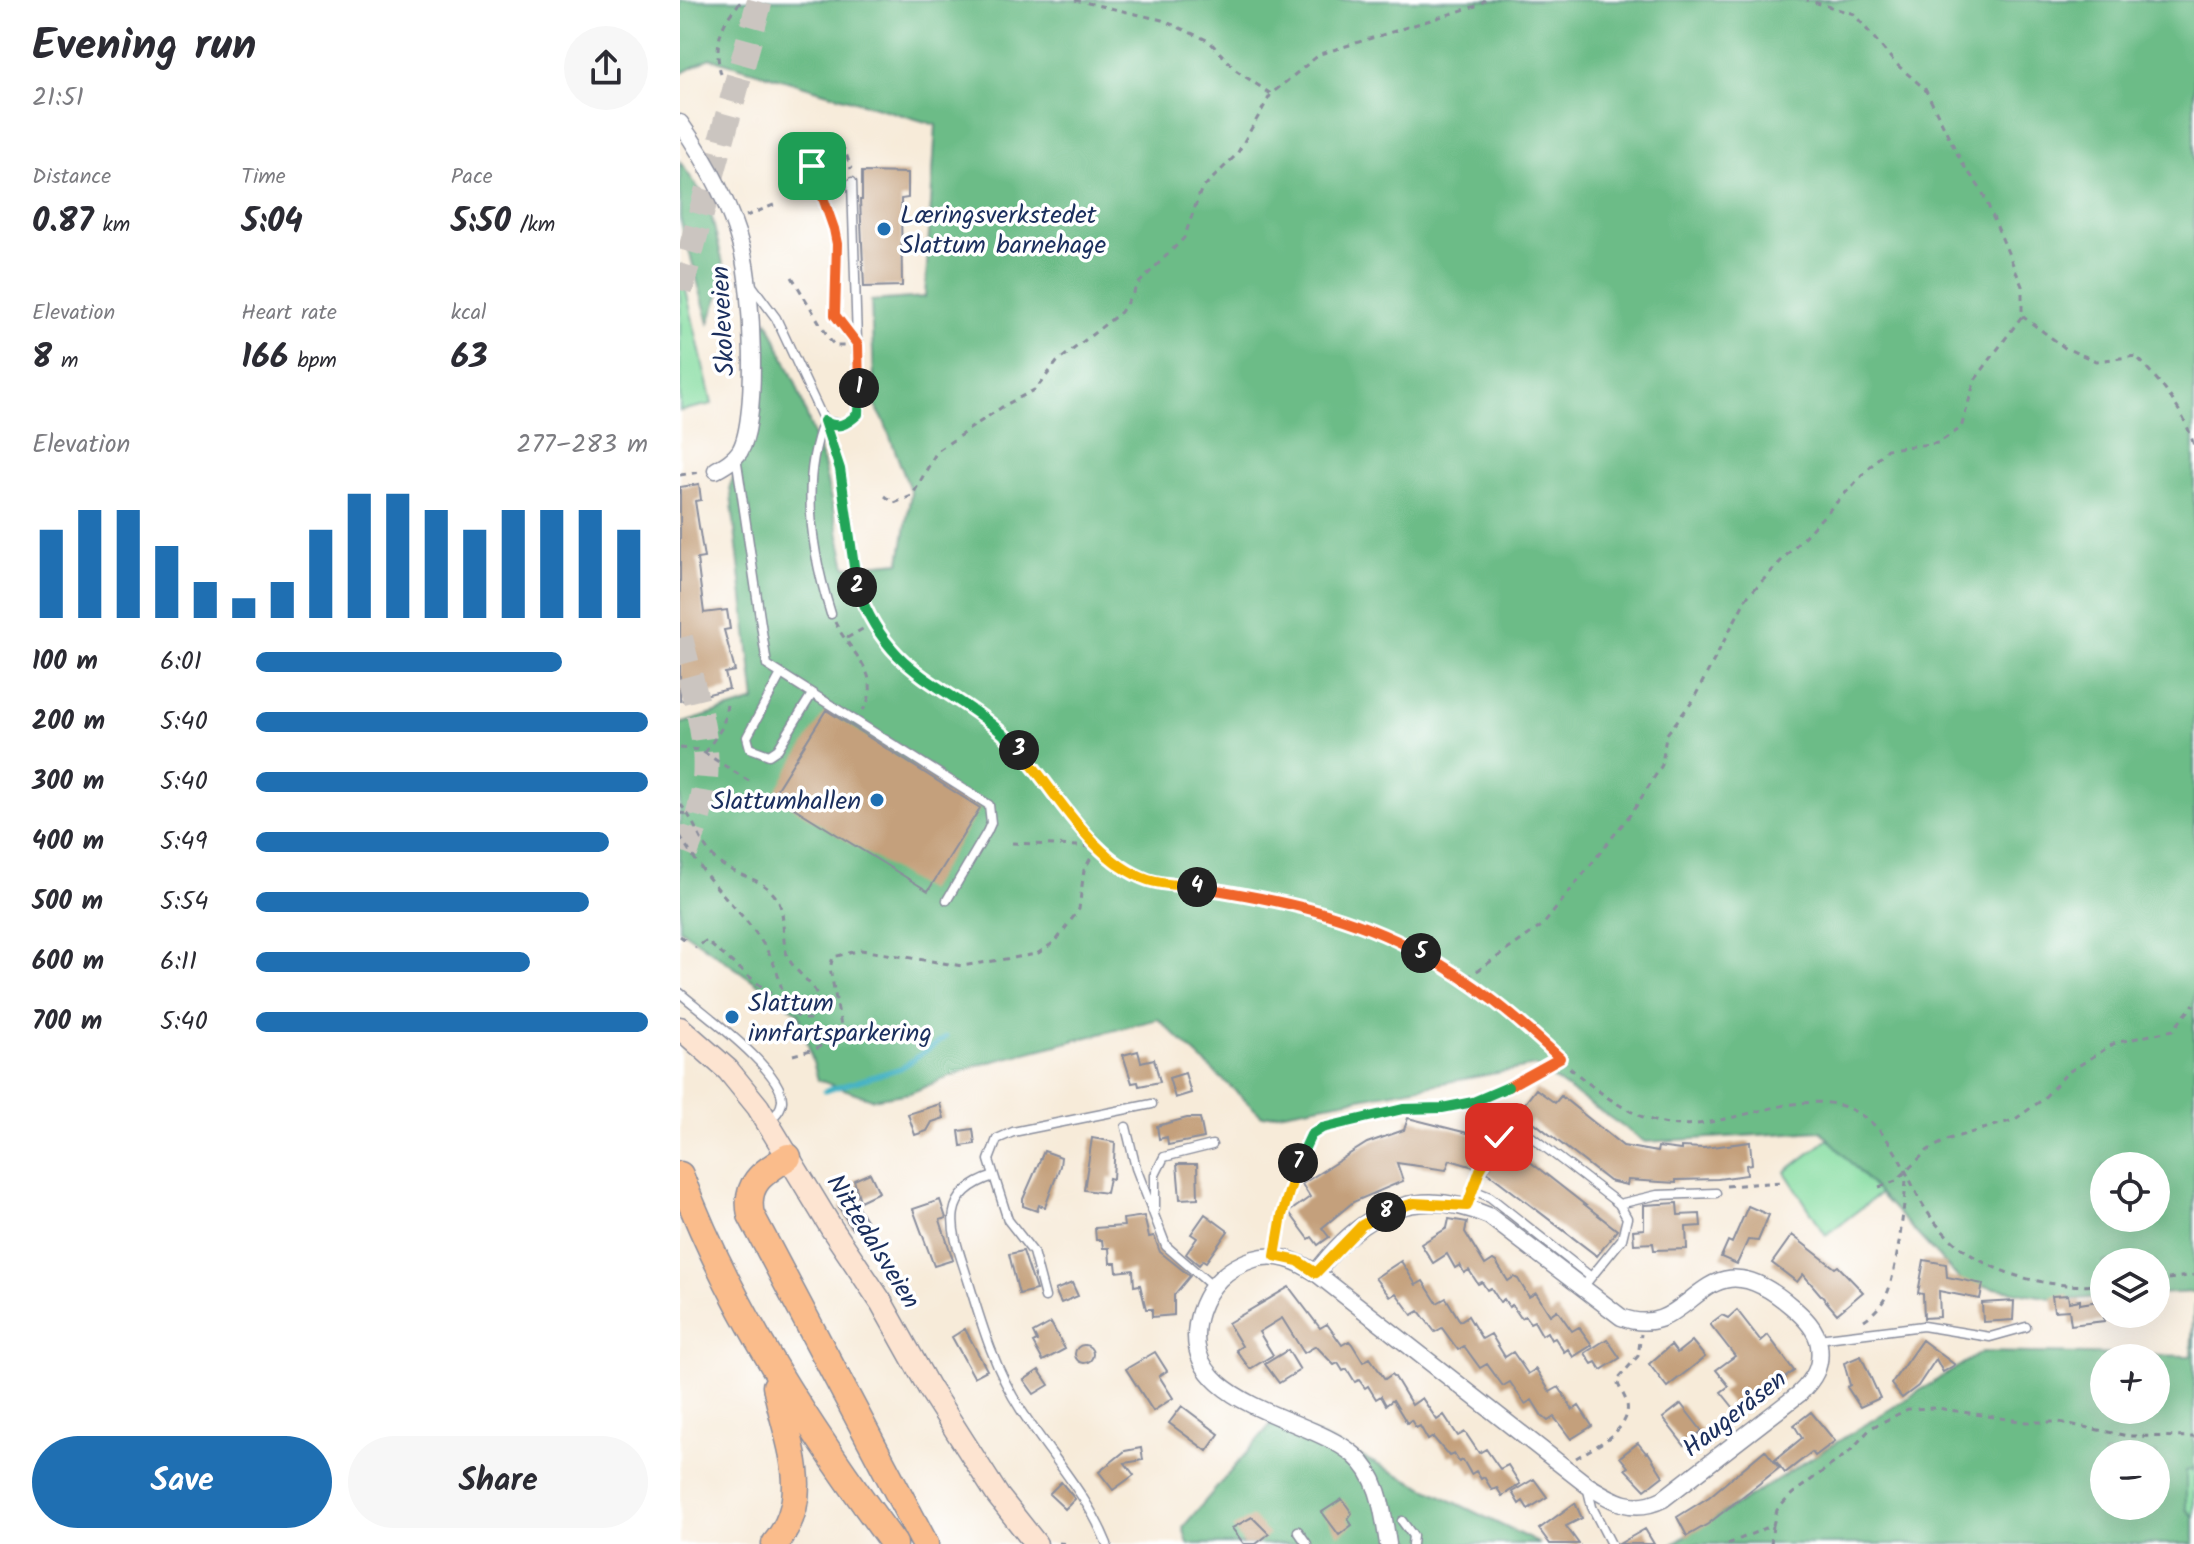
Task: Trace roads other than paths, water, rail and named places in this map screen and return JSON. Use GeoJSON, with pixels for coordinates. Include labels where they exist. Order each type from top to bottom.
{"type":"FeatureCollection","features":[{"type":"Feature","properties":{"kind":"highway"},"geometry":{"type":"LineString","coordinates":[[788,1157],[754,1182],[749,1196],[751,1215],[925,1544]]}},
{"type":"Feature","properties":{"kind":"highway"},"geometry":{"type":"LineString","coordinates":[[680,1175],[720,1269],[773,1367],[832,1459],[894,1544]]}},
{"type":"Feature","properties":{"kind":"highway"},"geometry":{"type":"LineString","coordinates":[[773,1367],[795,1458],[797,1481],[791,1517],[775,1544]]}},
{"type":"Feature","properties":{"kind":"main road","name":"Nittedalsveien"},"geometry":{"type":"LineString","coordinates":[[681,1030],[740,1083],[768,1122],[998,1496],[1036,1544]]}},
{"type":"Feature","properties":{"kind":"main road","name":"Nittedalsveien"},"geometry":{"type":"LineString","coordinates":[[998,1496],[1019,1544]]}},
{"type":"Feature","properties":{"kind":"street","name":"Skoleveien"},"geometry":{"type":"LineString","coordinates":[[680,123],[709,169],[732,221],[748,279],[748,419],[746,435],[736,455]]}},
{"type":"Feature","properties":{"kind":"street"},"geometry":{"type":"LineString","coordinates":[[716,470],[736,455]]}},
{"type":"Feature","properties":{"kind":"street"},"geometry":{"type":"LineString","coordinates":[[1316,1273],[1362,1225],[1379,1214],[1414,1203],[1470,1198],[1509,1229],[1587,1282],[1621,1317],[1643,1323],[1672,1313],[1714,1282],[1727,1277],[1743,1277],[1776,1293],[1805,1319],[1818,1339]]}},
{"type":"Feature","properties":{"kind":"street","name":"Haugeråsen"},"geometry":{"type":"LineString","coordinates":[[1212,1286],[1238,1265],[1275,1256],[1298,1261],[1587,1485],[1629,1507],[1652,1505],[1663,1499],[1812,1381],[1819,1367],[1818,1339]]}},
{"type":"Feature","properties":{"kind":"street"},"geometry":{"type":"LineString","coordinates":[[1212,1286],[1199,1317],[1197,1334],[1206,1369],[1231,1395],[1354,1454],[1374,1482],[1388,1544]]}},
{"type":"Feature","properties":{"kind":"lane"},"geometry":{"type":"LineString","coordinates":[[748,279],[776,318],[824,421],[831,425],[846,425],[858,414],[852,182]]}},
{"type":"Feature","properties":{"kind":"lane"},"geometry":{"type":"LineString","coordinates":[[824,421],[813,453],[811,485],[818,562],[831,614]]}},
{"type":"Feature","properties":{"kind":"lane"},"geometry":{"type":"LineString","coordinates":[[736,455],[767,665],[989,805],[991,823],[947,900]]}},
{"type":"Feature","properties":{"kind":"lane"},"geometry":{"type":"LineString","coordinates":[[781,674],[747,737],[750,748],[769,755],[778,749],[812,694]]}},
{"type":"Feature","properties":{"kind":"lane"},"geometry":{"type":"LineString","coordinates":[[680,993],[768,1070],[777,1084],[782,1104],[768,1122]]}},
{"type":"Feature","properties":{"kind":"lane"},"geometry":{"type":"LineString","coordinates":[[1045,1297],[1033,1252],[1012,1228],[989,1152],[1005,1135],[1152,1104]]}},
{"type":"Feature","properties":{"kind":"lane"},"geometry":{"type":"LineString","coordinates":[[1126,1127],[1136,1168],[1166,1246],[1212,1286]]}},
{"type":"Feature","properties":{"kind":"lane"},"geometry":{"type":"LineString","coordinates":[[1470,1198],[1483,1163],[1499,1137],[1512,1128],[1520,1128],[1619,1204],[1627,1218],[1625,1232],[1587,1282]]}},
{"type":"Feature","properties":{"kind":"lane"},"geometry":{"type":"LineString","coordinates":[[1155,1214],[1158,1164],[1164,1157],[1212,1145]]}},
{"type":"Feature","properties":{"kind":"lane"},"geometry":{"type":"LineString","coordinates":[[994,1176],[976,1182],[961,1196],[953,1215],[953,1232],[999,1370],[1021,1411],[1091,1511],[1107,1544]]}},
{"type":"Feature","properties":{"kind":"lane"},"geometry":{"type":"LineString","coordinates":[[1619,1204],[1657,1195],[1716,1193]]}},
{"type":"Feature","properties":{"kind":"lane"},"geometry":{"type":"LineString","coordinates":[[1818,1339],[1923,1326],[1990,1337],[2026,1327]]}},
{"type":"Feature","properties":{"kind":"lane"},"geometry":{"type":"LineString","coordinates":[[1587,1485],[1590,1503],[1611,1544]]}},
{"type":"Feature","properties":{"kind":"lane"},"geometry":{"type":"LineString","coordinates":[[1402,1521],[1413,1536],[1412,1544]]}},
{"type":"Feature","properties":{"kind":"lane"},"geometry":{"type":"LineString","coordinates":[[1298,1531],[1307,1544]]}},
{"type":"Feature","properties":{"kind":"waterway"},"geometry":{"type":"LineString","coordinates":[[825,1091],[901,1068],[946,1037]]}},
{"type":"Feature","properties":{"kind":"tunnel"},"geometry":{"type":"LineString","coordinates":[[680,290],[760,0]]}},
{"type":"Feature","properties":{"kind":"tunnel"},"geometry":{"type":"LineString","coordinates":[[680,638],[702,727],[705,752],[702,803],[680,865]]}},
{"type":"Feature","properties":{"kind":"place","name":"Læringsverkstedet Slattum barnehage"},"geometry":{"type":"Point","coordinates":[884,229]}},
{"type":"Feature","properties":{"kind":"place","name":"Slattumhallen"},"geometry":{"type":"Point","coordinates":[877,800]}},
{"type":"Feature","properties":{"kind":"place","name":"Slattum innfartsparkering"},"geometry":{"type":"Point","coordinates":[732,1017]}}]}
